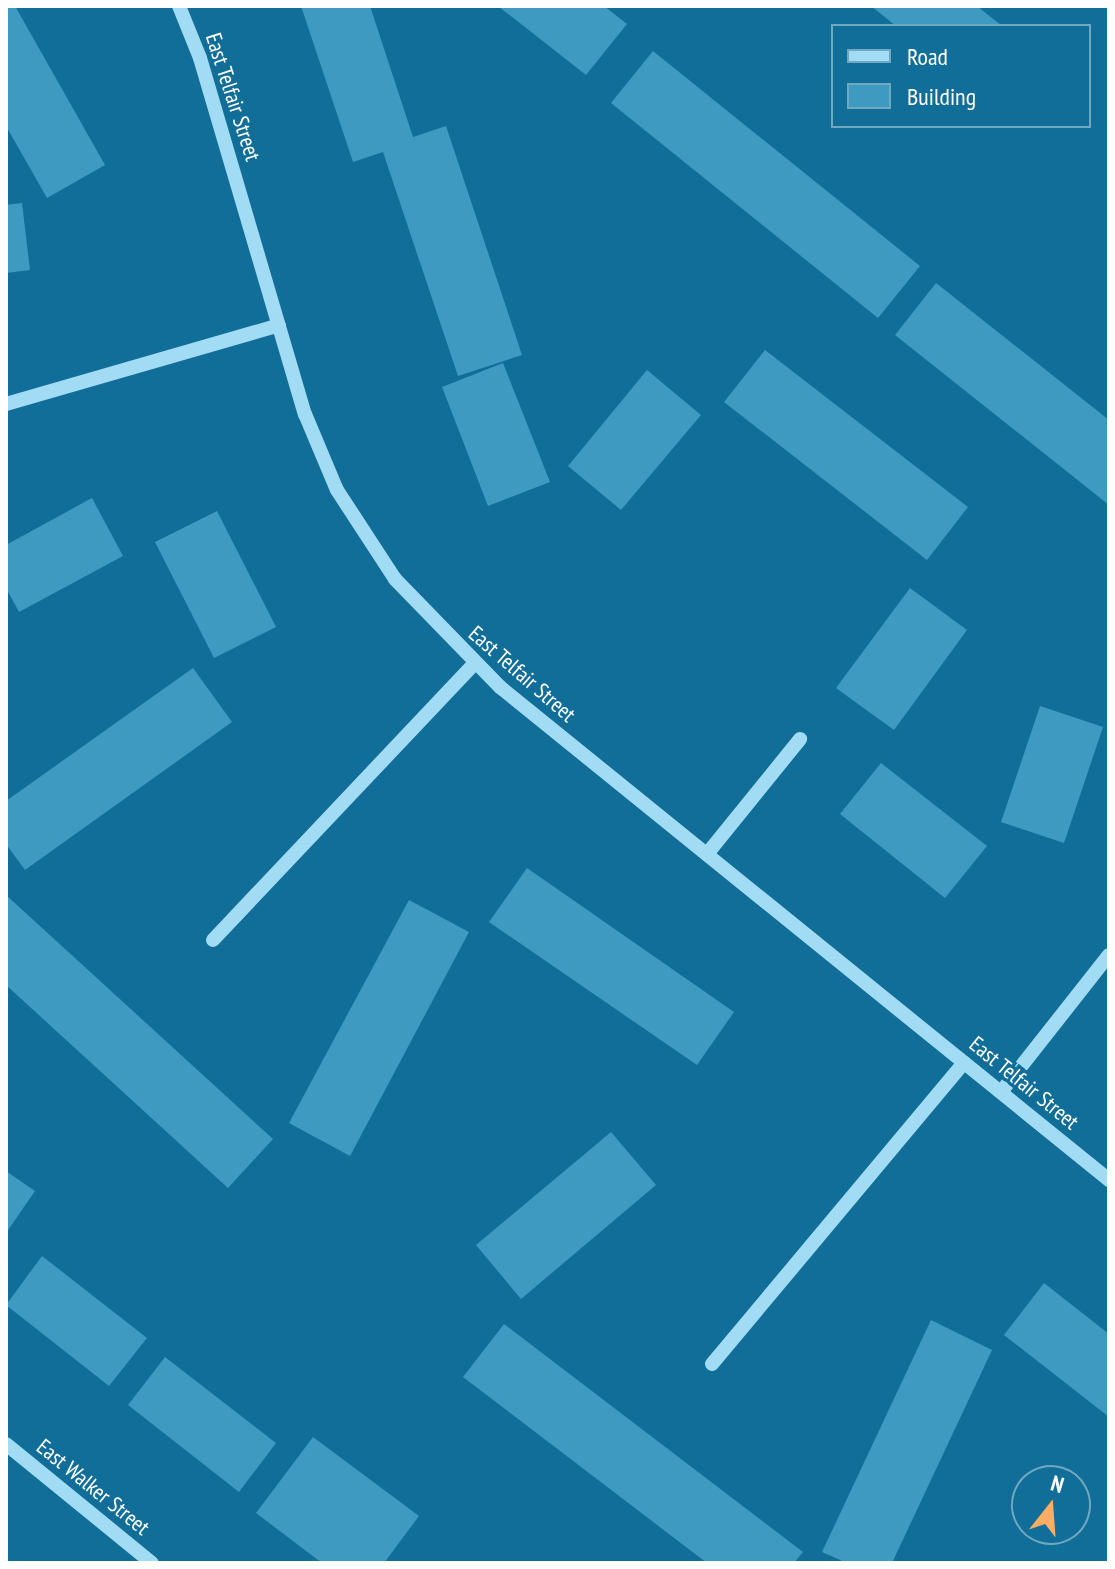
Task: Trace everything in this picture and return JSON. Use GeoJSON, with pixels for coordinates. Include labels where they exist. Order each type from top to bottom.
{"type":"FeatureCollection","features":[{"type":"Feature","properties":{"kind":"street","name":"East Telfair Street"},"geometry":{"type":"LineString","coordinates":[[179,6],[200,58],[305,414],[362,534],[404,589],[474,664],[1109,1180]]}},
{"type":"Feature","properties":{"kind":"street"},"geometry":{"type":"LineString","coordinates":[[6,404],[279,325]]}},
{"type":"Feature","properties":{"kind":"street"},"geometry":{"type":"LineString","coordinates":[[213,940],[474,664]]}},
{"type":"Feature","properties":{"kind":"street"},"geometry":{"type":"LineString","coordinates":[[707,854],[800,739]]}},
{"type":"Feature","properties":{"kind":"street"},"geometry":{"type":"LineString","coordinates":[[1001,1092],[1109,955]]}},
{"type":"Feature","properties":{"kind":"street"},"geometry":{"type":"LineString","coordinates":[[712,1364],[964,1063]]}},
{"type":"Feature","properties":{"kind":"street","name":"East Walker Street"},"geometry":{"type":"LineString","coordinates":[[6,1444],[152,1563]]}},
{"type":"Feature","properties":{"kind":"building"},"geometry":{"type":"Polygon","coordinates":[[[6,6],[15,6],[105,165],[47,198],[6,126],[6,6]]]}},
{"type":"Feature","properties":{"kind":"building"},"geometry":{"type":"Polygon","coordinates":[[[301,6],[370,6],[413,137],[446,126],[522,355],[458,376],[383,152],[353,162],[301,6]]]}},
{"type":"Feature","properties":{"kind":"building"},"geometry":{"type":"Polygon","coordinates":[[[498,6],[604,6],[627,24],[586,75],[498,6]]]}},
{"type":"Feature","properties":{"kind":"building"},"geometry":{"type":"Polygon","coordinates":[[[871,6],[977,6],[1000,24],[894,24],[871,6]]]}},
{"type":"Feature","properties":{"kind":"building"},"geometry":{"type":"Polygon","coordinates":[[[653,51],[920,266],[878,318],[611,103],[653,51]]]}},
{"type":"Feature","properties":{"kind":"building"},"geometry":{"type":"Polygon","coordinates":[[[22,203],[30,270],[6,273],[6,205],[22,203]]]}},
{"type":"Feature","properties":{"kind":"building"},"geometry":{"type":"Polygon","coordinates":[[[936,283],[1109,420],[1109,505],[895,335],[936,283]]]}},
{"type":"Feature","properties":{"kind":"building"},"geometry":{"type":"Polygon","coordinates":[[[765,350],[968,507],[927,560],[724,402],[765,350]]]}},
{"type":"Feature","properties":{"kind":"building"},"geometry":{"type":"Polygon","coordinates":[[[503,363],[550,482],[488,506],[442,387],[503,363]]]}},
{"type":"Feature","properties":{"kind":"building"},"geometry":{"type":"Polygon","coordinates":[[[647,370],[701,415],[621,510],[568,466],[647,370]]]}},
{"type":"Feature","properties":{"kind":"building"},"geometry":{"type":"Polygon","coordinates":[[[92,498],[123,556],[19,612],[6,588],[6,545],[92,498]]]}},
{"type":"Feature","properties":{"kind":"building"},"geometry":{"type":"Polygon","coordinates":[[[217,511],[276,627],[214,658],[155,542],[217,511]]]}},
{"type":"Feature","properties":{"kind":"building"},"geometry":{"type":"Polygon","coordinates":[[[910,588],[967,630],[894,730],[836,688],[910,588]]]}},
{"type":"Feature","properties":{"kind":"building"},"geometry":{"type":"Polygon","coordinates":[[[193,668],[232,722],[25,870],[6,844],[6,801],[193,668]]]}},
{"type":"Feature","properties":{"kind":"building"},"geometry":{"type":"Polygon","coordinates":[[[1040,706],[1103,727],[1064,843],[1001,822],[1040,706]]]}},
{"type":"Feature","properties":{"kind":"building"},"geometry":{"type":"Polygon","coordinates":[[[881,763],[987,846],[945,898],[840,814],[881,763]]]}},
{"type":"Feature","properties":{"kind":"building"},"geometry":{"type":"Polygon","coordinates":[[[527,868],[734,1012],[697,1065],[489,922],[527,868]]]}},
{"type":"Feature","properties":{"kind":"building"},"geometry":{"type":"Polygon","coordinates":[[[6,895],[273,1139],[228,1188],[6,985],[6,895]]]}},
{"type":"Feature","properties":{"kind":"building"},"geometry":{"type":"Polygon","coordinates":[[[409,900],[469,932],[350,1156],[289,1123],[409,900]]]}},
{"type":"Feature","properties":{"kind":"building"},"geometry":{"type":"Polygon","coordinates":[[[611,1132],[656,1185],[521,1299],[476,1245],[611,1132]]]}},
{"type":"Feature","properties":{"kind":"building"},"geometry":{"type":"Polygon","coordinates":[[[6,1171],[35,1191],[6,1233],[6,1171]]]}},
{"type":"Feature","properties":{"kind":"building"},"geometry":{"type":"Polygon","coordinates":[[[42,1256],[147,1338],[109,1386],[6,1305],[42,1256]]]}},
{"type":"Feature","properties":{"kind":"building"},"geometry":{"type":"Polygon","coordinates":[[[1044,1283],[1109,1334],[1109,1417],[1004,1335],[1044,1283]]]}},
{"type":"Feature","properties":{"kind":"building"},"geometry":{"type":"Polygon","coordinates":[[[931,1320],[992,1350],[892,1563],[847,1563],[822,1552],[931,1320]]]}},
{"type":"Feature","properties":{"kind":"building"},"geometry":{"type":"Polygon","coordinates":[[[504,1324],[803,1552],[794,1563],[707,1563],[463,1377],[504,1324]]]}},
{"type":"Feature","properties":{"kind":"building"},"geometry":{"type":"Polygon","coordinates":[[[165,1357],[276,1443],[239,1492],[128,1405],[165,1357]]]}},
{"type":"Feature","properties":{"kind":"building"},"geometry":{"type":"Polygon","coordinates":[[[313,1437],[419,1516],[384,1563],[322,1563],[256,1513],[313,1437]]]}}]}
